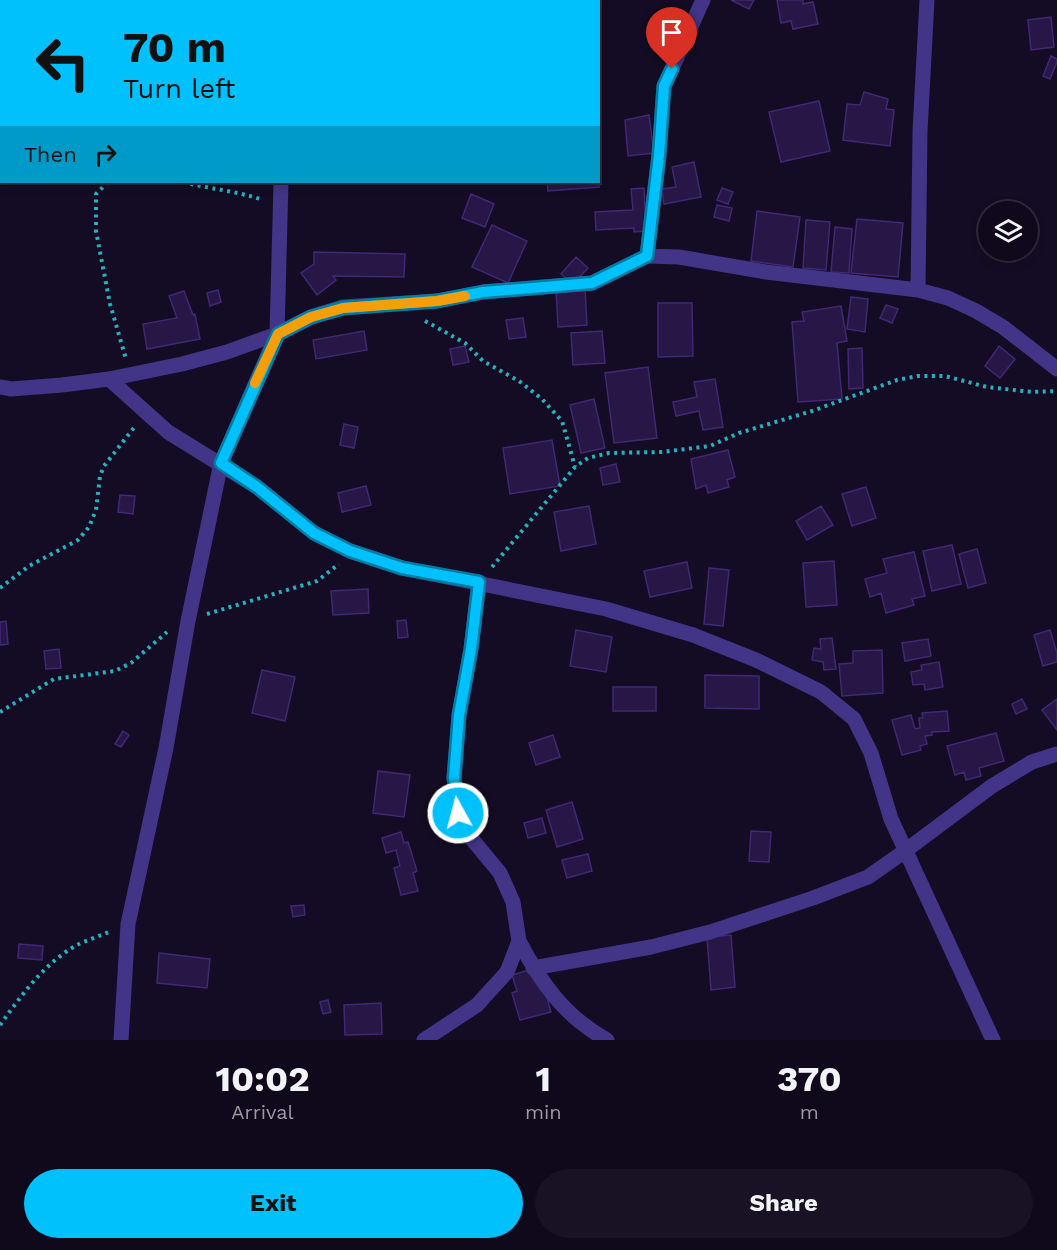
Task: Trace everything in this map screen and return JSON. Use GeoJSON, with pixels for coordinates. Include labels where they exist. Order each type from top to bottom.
{"type":"FeatureCollection","features":[{"type":"Feature","properties":{"kind":"street"},"geometry":{"type":"LineString","coordinates":[[647,256],[659,155],[664,86],[703,0]]}},
{"type":"Feature","properties":{"kind":"street"},"geometry":{"type":"LineString","coordinates":[[918,290],[920,131],[927,0]]}},
{"type":"Feature","properties":{"kind":"street"},"geometry":{"type":"LineString","coordinates":[[121,1040],[128,924],[166,748],[188,621],[221,463],[278,334],[281,183]]}},
{"type":"Feature","properties":{"kind":"street"},"geometry":{"type":"LineString","coordinates":[[0,387],[10,389],[62,385],[130,376],[216,355],[278,334],[311,317],[343,308],[437,301],[483,292],[592,283],[647,256],[679,257],[766,272],[918,290],[948,298],[1003,327],[1057,369]]}},
{"type":"Feature","properties":{"kind":"street"},"geometry":{"type":"LineString","coordinates":[[109,380],[168,432],[257,487],[314,533],[350,551],[402,568],[606,609],[693,635],[756,660],[821,692],[854,719],[871,753],[891,819],[993,1040]]}},
{"type":"Feature","properties":{"kind":"street"},"geometry":{"type":"LineString","coordinates":[[479,582],[471,649],[459,715],[454,778],[458,813],[471,838],[500,873],[513,902],[519,940],[533,968],[560,1005],[588,1029],[607,1040]]}},
{"type":"Feature","properties":{"kind":"street"},"geometry":{"type":"LineString","coordinates":[[533,968],[651,947],[813,898],[867,877],[992,786],[1032,762],[1057,754]]}},
{"type":"Feature","properties":{"kind":"street"},"geometry":{"type":"LineString","coordinates":[[424,1040],[477,1005],[507,972],[519,940]]}},
{"type":"Feature","properties":{"kind":"path"},"geometry":{"type":"LineString","coordinates":[[107,183],[96,194],[96,231],[110,304],[130,376]]}},
{"type":"Feature","properties":{"kind":"path"},"geometry":{"type":"LineString","coordinates":[[188,183],[243,193],[281,206]]}},
{"type":"Feature","properties":{"kind":"path"},"geometry":{"type":"LineString","coordinates":[[396,304],[465,343],[483,361],[519,381],[542,399],[562,421],[575,467]]}},
{"type":"Feature","properties":{"kind":"path"},"geometry":{"type":"LineString","coordinates":[[479,582],[575,467],[588,458],[609,453],[662,452],[710,446],[739,433],[833,404],[897,380],[918,376],[945,376],[987,387],[1032,392],[1057,391]]}},
{"type":"Feature","properties":{"kind":"path"},"geometry":{"type":"LineString","coordinates":[[0,588],[29,566],[78,540],[89,527],[96,510],[100,476],[104,466],[135,428],[143,411]]}},
{"type":"Feature","properties":{"kind":"path"},"geometry":{"type":"LineString","coordinates":[[0,712],[54,679],[115,671],[131,663],[168,632],[188,621],[222,608],[317,581],[330,572],[350,551]]}},
{"type":"Feature","properties":{"kind":"path"},"geometry":{"type":"LineString","coordinates":[[0,1025],[28,986],[53,962],[76,946],[128,924]]}},
{"type":"Feature","properties":{"kind":"building"},"geometry":{"type":"Polygon","coordinates":[[[731,0],[754,0],[749,9],[731,0]]]}},
{"type":"Feature","properties":{"kind":"building"},"geometry":{"type":"Polygon","coordinates":[[[777,0],[803,0],[803,4],[813,2],[818,24],[793,29],[791,21],[781,23],[777,0]]]}},
{"type":"Feature","properties":{"kind":"building"},"geometry":{"type":"Polygon","coordinates":[[[1051,17],[1054,47],[1031,50],[1028,20],[1051,17]]]}},
{"type":"Feature","properties":{"kind":"building"},"geometry":{"type":"Polygon","coordinates":[[[1051,56],[1057,59],[1057,62],[1050,79],[1043,76],[1051,56]]]}},
{"type":"Feature","properties":{"kind":"building"},"geometry":{"type":"Polygon","coordinates":[[[864,92],[888,99],[886,109],[894,110],[890,146],[843,140],[847,104],[860,105],[864,92]]]}},
{"type":"Feature","properties":{"kind":"building"},"geometry":{"type":"Polygon","coordinates":[[[819,101],[830,151],[781,162],[769,112],[819,101]]]}},
{"type":"Feature","properties":{"kind":"building"},"geometry":{"type":"Polygon","coordinates":[[[649,115],[654,153],[628,156],[625,120],[649,115]]]}},
{"type":"Feature","properties":{"kind":"building"},"geometry":{"type":"Polygon","coordinates":[[[694,162],[701,197],[664,204],[662,189],[676,187],[672,167],[694,162]]]}},
{"type":"Feature","properties":{"kind":"building"},"geometry":{"type":"Polygon","coordinates":[[[547,183],[598,183],[599,187],[548,191],[547,183]]]}},
{"type":"Feature","properties":{"kind":"building"},"geometry":{"type":"Polygon","coordinates":[[[644,188],[646,231],[634,232],[634,228],[596,230],[595,212],[633,210],[631,189],[644,188]]]}},
{"type":"Feature","properties":{"kind":"building"},"geometry":{"type":"Polygon","coordinates":[[[722,188],[733,192],[728,204],[717,200],[722,188]]]}},
{"type":"Feature","properties":{"kind":"building"},"geometry":{"type":"Polygon","coordinates":[[[471,194],[494,204],[485,227],[462,218],[471,194]]]}},
{"type":"Feature","properties":{"kind":"building"},"geometry":{"type":"Polygon","coordinates":[[[717,205],[732,208],[729,221],[714,217],[717,205]]]}},
{"type":"Feature","properties":{"kind":"building"},"geometry":{"type":"Polygon","coordinates":[[[757,211],[800,217],[793,267],[751,261],[757,211]]]}},
{"type":"Feature","properties":{"kind":"building"},"geometry":{"type":"Polygon","coordinates":[[[857,219],[903,223],[898,277],[851,273],[857,219]]]}},
{"type":"Feature","properties":{"kind":"building"},"geometry":{"type":"Polygon","coordinates":[[[806,220],[830,222],[826,270],[803,268],[806,220]]]}},
{"type":"Feature","properties":{"kind":"building"},"geometry":{"type":"Polygon","coordinates":[[[492,225],[527,241],[508,283],[472,267],[492,225]]]}},
{"type":"Feature","properties":{"kind":"building"},"geometry":{"type":"Polygon","coordinates":[[[835,227],[852,229],[849,273],[831,272],[835,227]]]}},
{"type":"Feature","properties":{"kind":"building"},"geometry":{"type":"Polygon","coordinates":[[[314,252],[405,254],[404,277],[333,276],[336,280],[317,295],[301,273],[314,264],[314,252]]]}},
{"type":"Feature","properties":{"kind":"building"},"geometry":{"type":"Polygon","coordinates":[[[576,257],[588,268],[573,284],[561,274],[576,257]]]}},
{"type":"Feature","properties":{"kind":"building"},"geometry":{"type":"Polygon","coordinates":[[[585,288],[587,325],[558,327],[556,289],[585,288]]]}},
{"type":"Feature","properties":{"kind":"building"},"geometry":{"type":"Polygon","coordinates":[[[218,290],[221,302],[210,306],[207,293],[218,290]]]}},
{"type":"Feature","properties":{"kind":"building"},"geometry":{"type":"Polygon","coordinates":[[[184,291],[193,315],[195,314],[200,339],[147,349],[143,324],[177,318],[169,296],[184,291]]]}},
{"type":"Feature","properties":{"kind":"building"},"geometry":{"type":"Polygon","coordinates":[[[851,297],[868,299],[865,332],[847,329],[851,297]]]}},
{"type":"Feature","properties":{"kind":"building"},"geometry":{"type":"Polygon","coordinates":[[[658,303],[692,303],[693,356],[658,357],[658,303]]]}},
{"type":"Feature","properties":{"kind":"building"},"geometry":{"type":"Polygon","coordinates":[[[886,305],[898,309],[892,323],[880,318],[886,305]]]}},
{"type":"Feature","properties":{"kind":"building"},"geometry":{"type":"Polygon","coordinates":[[[841,306],[847,341],[837,343],[842,399],[798,402],[792,322],[804,321],[802,312],[841,306]]]}},
{"type":"Feature","properties":{"kind":"building"},"geometry":{"type":"Polygon","coordinates":[[[523,318],[526,337],[509,339],[506,320],[523,318]]]}},
{"type":"Feature","properties":{"kind":"building"},"geometry":{"type":"Polygon","coordinates":[[[364,331],[367,350],[316,359],[313,340],[364,331]]]}},
{"type":"Feature","properties":{"kind":"building"},"geometry":{"type":"Polygon","coordinates":[[[602,331],[605,363],[573,365],[571,333],[602,331]]]}},
{"type":"Feature","properties":{"kind":"building"},"geometry":{"type":"Polygon","coordinates":[[[465,346],[469,362],[453,365],[450,349],[465,346]]]}},
{"type":"Feature","properties":{"kind":"building"},"geometry":{"type":"Polygon","coordinates":[[[999,346],[1015,359],[1000,378],[985,366],[999,346]]]}},
{"type":"Feature","properties":{"kind":"building"},"geometry":{"type":"Polygon","coordinates":[[[862,348],[863,388],[849,389],[848,349],[862,348]]]}},
{"type":"Feature","properties":{"kind":"building"},"geometry":{"type":"Polygon","coordinates":[[[648,367],[657,438],[614,443],[605,373],[648,367]]]}},
{"type":"Feature","properties":{"kind":"building"},"geometry":{"type":"Polygon","coordinates":[[[715,379],[723,427],[703,430],[699,411],[676,416],[673,402],[697,397],[694,382],[715,379]]]}},
{"type":"Feature","properties":{"kind":"building"},"geometry":{"type":"Polygon","coordinates":[[[594,399],[605,448],[581,453],[570,405],[594,399]]]}},
{"type":"Feature","properties":{"kind":"building"},"geometry":{"type":"Polygon","coordinates":[[[344,424],[358,427],[354,448],[340,445],[344,424]]]}},
{"type":"Feature","properties":{"kind":"building"},"geometry":{"type":"Polygon","coordinates":[[[552,440],[560,486],[510,494],[503,448],[552,440]]]}},
{"type":"Feature","properties":{"kind":"building"},"geometry":{"type":"Polygon","coordinates":[[[728,450],[735,477],[727,480],[729,487],[708,493],[706,485],[696,489],[691,459],[728,450]]]}},
{"type":"Feature","properties":{"kind":"building"},"geometry":{"type":"Polygon","coordinates":[[[616,464],[620,482],[603,485],[600,468],[616,464]]]}},
{"type":"Feature","properties":{"kind":"building"},"geometry":{"type":"Polygon","coordinates":[[[366,486],[371,505],[342,512],[338,493],[366,486]]]}},
{"type":"Feature","properties":{"kind":"building"},"geometry":{"type":"Polygon","coordinates":[[[866,487],[876,518],[852,526],[842,494],[866,487]]]}},
{"type":"Feature","properties":{"kind":"building"},"geometry":{"type":"Polygon","coordinates":[[[120,495],[135,496],[133,514],[118,512],[120,495]]]}},
{"type":"Feature","properties":{"kind":"building"},"geometry":{"type":"Polygon","coordinates":[[[589,506],[596,544],[561,551],[554,512],[589,506]]]}},
{"type":"Feature","properties":{"kind":"building"},"geometry":{"type":"Polygon","coordinates":[[[821,506],[833,525],[807,540],[796,521],[821,506]]]}},
{"type":"Feature","properties":{"kind":"building"},"geometry":{"type":"Polygon","coordinates":[[[952,545],[961,584],[932,591],[923,551],[952,545]]]}},
{"type":"Feature","properties":{"kind":"building"},"geometry":{"type":"Polygon","coordinates":[[[977,549],[986,583],[968,588],[959,554],[977,549]]]}},
{"type":"Feature","properties":{"kind":"building"},"geometry":{"type":"Polygon","coordinates":[[[914,552],[925,596],[912,599],[914,605],[886,613],[881,593],[870,597],[865,579],[887,573],[883,559],[914,552]]]}},
{"type":"Feature","properties":{"kind":"building"},"geometry":{"type":"Polygon","coordinates":[[[834,561],[837,605],[806,607],[803,563],[834,561]]]}},
{"type":"Feature","properties":{"kind":"building"},"geometry":{"type":"Polygon","coordinates":[[[687,562],[692,588],[650,597],[644,571],[687,562]]]}},
{"type":"Feature","properties":{"kind":"building"},"geometry":{"type":"Polygon","coordinates":[[[709,568],[729,570],[723,626],[704,624],[709,568]]]}},
{"type":"Feature","properties":{"kind":"building"},"geometry":{"type":"Polygon","coordinates":[[[368,589],[369,613],[333,615],[331,591],[368,589]]]}},
{"type":"Feature","properties":{"kind":"building"},"geometry":{"type":"Polygon","coordinates":[[[406,620],[408,637],[398,638],[397,621],[406,620]]]}},
{"type":"Feature","properties":{"kind":"building"},"geometry":{"type":"Polygon","coordinates":[[[6,621],[8,644],[0,645],[0,622],[6,621]]]}},
{"type":"Feature","properties":{"kind":"building"},"geometry":{"type":"Polygon","coordinates":[[[576,630],[612,637],[606,672],[570,666],[576,630]]]}},
{"type":"Feature","properties":{"kind":"building"},"geometry":{"type":"Polygon","coordinates":[[[1050,630],[1057,653],[1057,662],[1043,666],[1034,635],[1050,630]]]}},
{"type":"Feature","properties":{"kind":"building"},"geometry":{"type":"Polygon","coordinates":[[[832,638],[836,669],[824,670],[823,662],[812,660],[814,648],[821,649],[820,639],[832,638]]]}},
{"type":"Feature","properties":{"kind":"building"},"geometry":{"type":"Polygon","coordinates":[[[928,639],[931,656],[905,661],[902,643],[928,639]]]}},
{"type":"Feature","properties":{"kind":"building"},"geometry":{"type":"Polygon","coordinates":[[[59,649],[61,668],[46,669],[44,651],[59,649]]]}},
{"type":"Feature","properties":{"kind":"building"},"geometry":{"type":"Polygon","coordinates":[[[882,650],[883,693],[842,696],[839,664],[853,663],[853,651],[882,650]]]}},
{"type":"Feature","properties":{"kind":"building"},"geometry":{"type":"Polygon","coordinates":[[[939,662],[943,687],[925,690],[924,684],[913,685],[911,672],[922,670],[921,665],[939,662]]]}},
{"type":"Feature","properties":{"kind":"building"},"geometry":{"type":"Polygon","coordinates":[[[262,670],[295,677],[285,721],[252,713],[262,670]]]}},
{"type":"Feature","properties":{"kind":"building"},"geometry":{"type":"Polygon","coordinates":[[[705,675],[759,676],[759,709],[705,708],[705,675]]]}},
{"type":"Feature","properties":{"kind":"building"},"geometry":{"type":"Polygon","coordinates":[[[613,687],[656,687],[656,711],[613,711],[613,687]]]}},
{"type":"Feature","properties":{"kind":"building"},"geometry":{"type":"Polygon","coordinates":[[[1022,699],[1027,709],[1016,714],[1012,704],[1022,699]]]}},
{"type":"Feature","properties":{"kind":"building"},"geometry":{"type":"Polygon","coordinates":[[[1057,699],[1057,730],[1042,710],[1057,699]]]}},
{"type":"Feature","properties":{"kind":"building"},"geometry":{"type":"Polygon","coordinates":[[[947,711],[949,731],[932,732],[932,735],[925,736],[927,744],[920,746],[921,750],[902,755],[892,720],[911,715],[915,729],[920,728],[919,718],[923,718],[922,713],[947,711]]]}},
{"type":"Feature","properties":{"kind":"building"},"geometry":{"type":"Polygon","coordinates":[[[123,731],[129,735],[121,747],[115,744],[123,731]]]}},
{"type":"Feature","properties":{"kind":"building"},"geometry":{"type":"Polygon","coordinates":[[[996,733],[1004,761],[979,768],[981,776],[966,780],[964,772],[955,775],[947,746],[996,733]]]}},
{"type":"Feature","properties":{"kind":"building"},"geometry":{"type":"Polygon","coordinates":[[[553,735],[560,757],[536,765],[529,743],[553,735]]]}},
{"type":"Feature","properties":{"kind":"building"},"geometry":{"type":"Polygon","coordinates":[[[378,771],[410,775],[404,817],[373,813],[378,771]]]}},
{"type":"Feature","properties":{"kind":"building"},"geometry":{"type":"Polygon","coordinates":[[[572,802],[583,839],[557,847],[546,810],[572,802]]]}},
{"type":"Feature","properties":{"kind":"building"},"geometry":{"type":"Polygon","coordinates":[[[542,818],[546,833],[528,838],[524,823],[542,818]]]}},
{"type":"Feature","properties":{"kind":"building"},"geometry":{"type":"Polygon","coordinates":[[[751,831],[771,832],[769,862],[749,861],[751,831]]]}},
{"type":"Feature","properties":{"kind":"building"},"geometry":{"type":"Polygon","coordinates":[[[401,832],[404,843],[408,842],[417,871],[413,873],[418,891],[401,895],[394,868],[400,866],[396,850],[386,853],[382,838],[401,832]]]}},
{"type":"Feature","properties":{"kind":"building"},"geometry":{"type":"Polygon","coordinates":[[[588,854],[592,871],[567,878],[562,860],[588,854]]]}},
{"type":"Feature","properties":{"kind":"building"},"geometry":{"type":"Polygon","coordinates":[[[304,905],[305,915],[293,917],[291,906],[304,905]]]}},
{"type":"Feature","properties":{"kind":"building"},"geometry":{"type":"Polygon","coordinates":[[[731,935],[735,987],[711,990],[707,937],[731,935]]]}},
{"type":"Feature","properties":{"kind":"building"},"geometry":{"type":"Polygon","coordinates":[[[19,944],[43,946],[42,960],[18,958],[19,944]]]}},
{"type":"Feature","properties":{"kind":"building"},"geometry":{"type":"Polygon","coordinates":[[[159,953],[210,959],[207,988],[157,983],[159,953]]]}},
{"type":"Feature","properties":{"kind":"building"},"geometry":{"type":"Polygon","coordinates":[[[532,969],[543,984],[551,1012],[520,1020],[512,993],[517,991],[512,975],[532,969]]]}},
{"type":"Feature","properties":{"kind":"building"},"geometry":{"type":"Polygon","coordinates":[[[328,1000],[331,1012],[323,1014],[320,1002],[328,1000]]]}},
{"type":"Feature","properties":{"kind":"building"},"geometry":{"type":"Polygon","coordinates":[[[381,1003],[382,1034],[345,1035],[344,1005],[381,1003]]]}},
{"type":"Feature","properties":{"kind":"slow traffic"},"geometry":{"type":"LineString","coordinates":[[255,383],[278,334],[311,317],[343,308],[437,301],[465,296]]}},
{"type":"Feature","properties":{"kind":"route"},"geometry":{"type":"LineString","coordinates":[[458,813],[454,778],[459,715],[471,649],[479,582],[402,568],[350,551],[314,533],[257,487],[221,463],[278,334],[311,317],[343,308],[437,301],[483,292],[592,283],[647,256],[659,155],[664,86],[672,69]]}}]}
